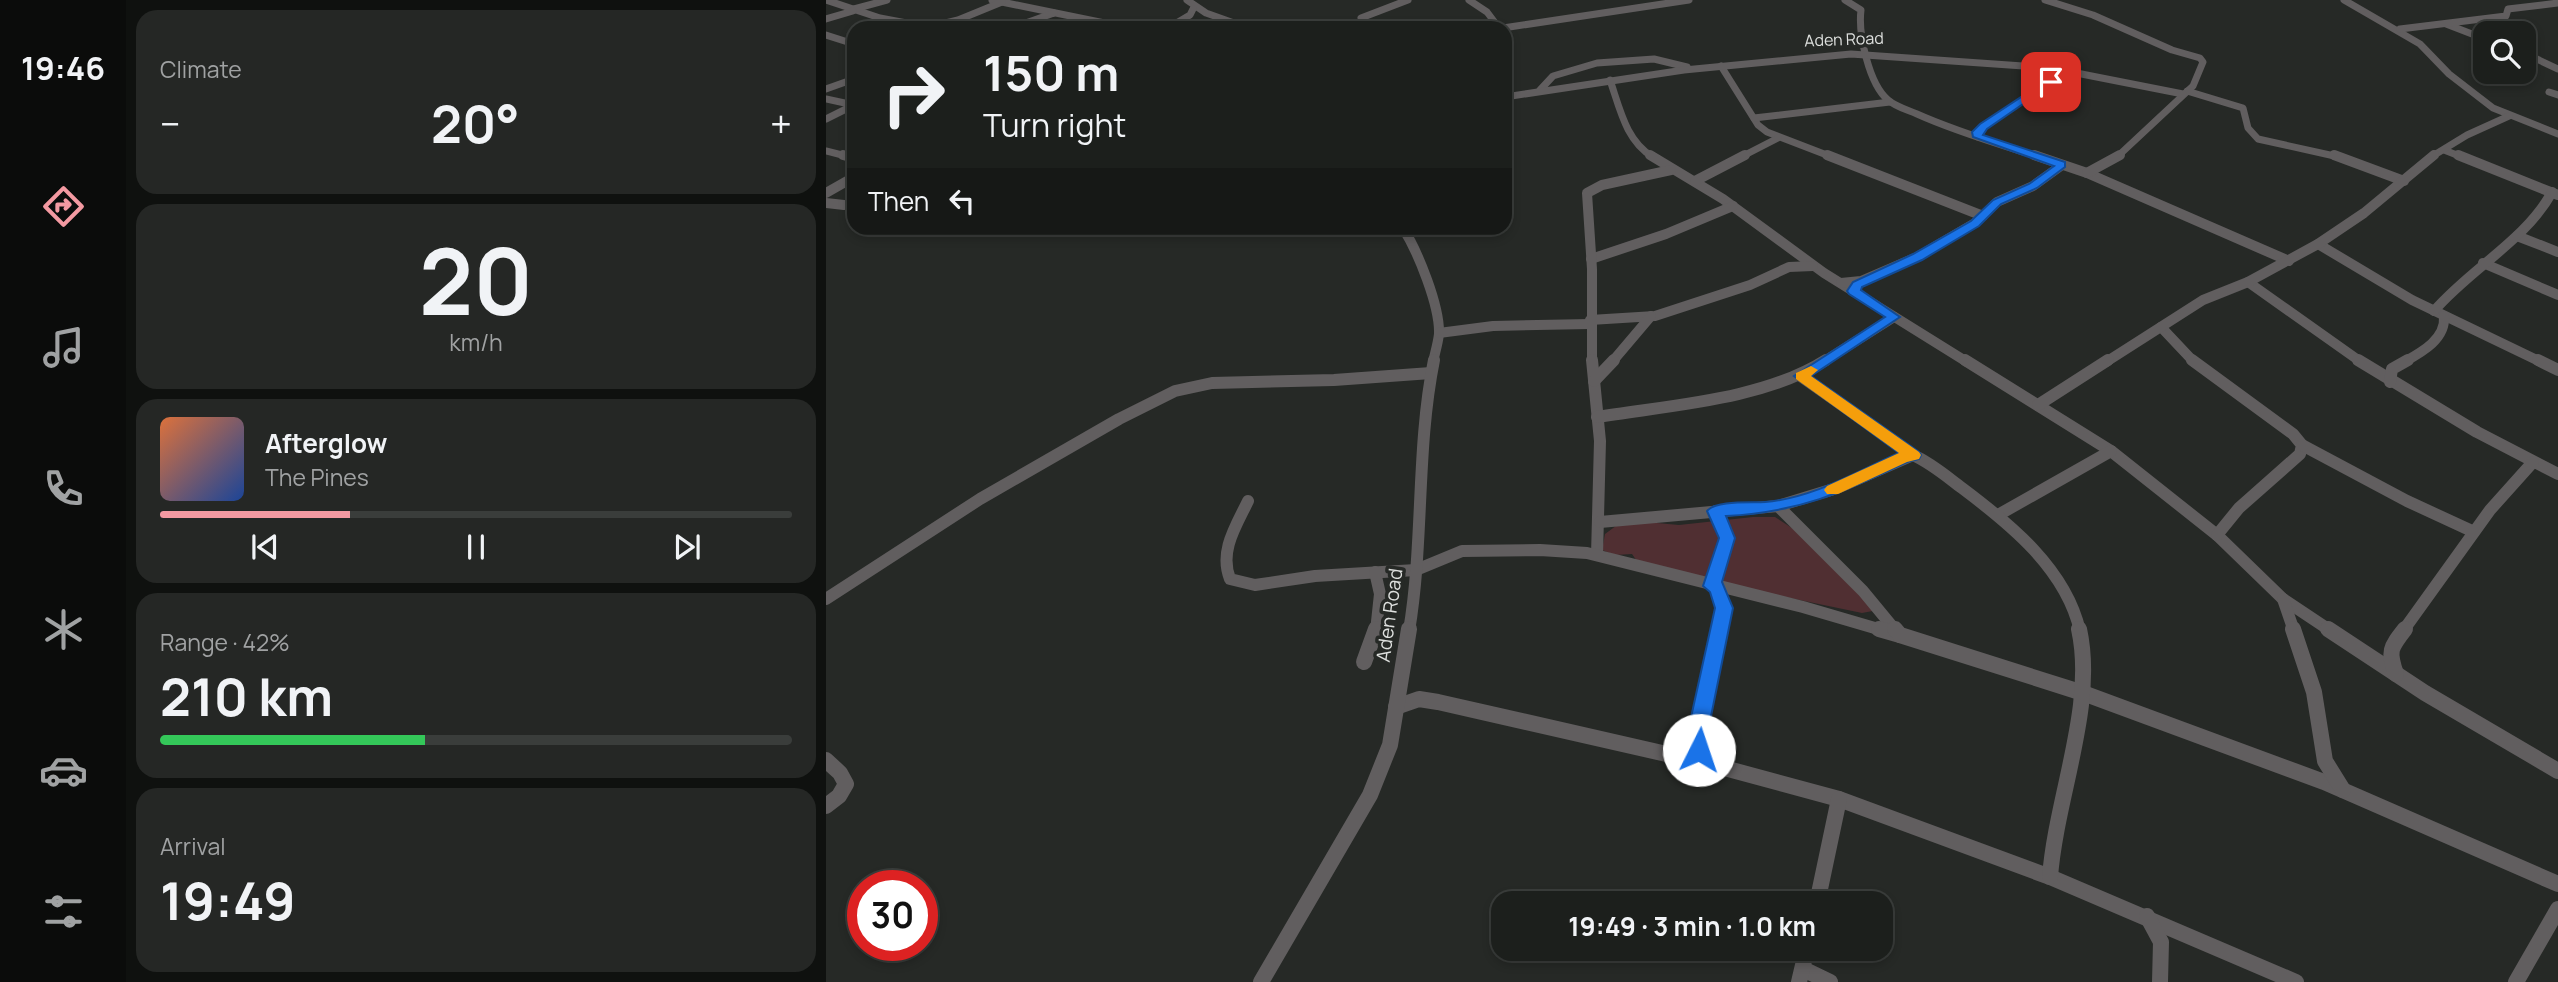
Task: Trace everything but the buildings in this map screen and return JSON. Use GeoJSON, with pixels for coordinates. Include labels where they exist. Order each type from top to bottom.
{"type":"FeatureCollection","features":[{"type":"Feature","properties":{"kind":"street"},"geometry":{"type":"LineString","coordinates":[[826,0],[852,10],[900,21]]}},
{"type":"Feature","properties":{"kind":"street"},"geometry":{"type":"LineString","coordinates":[[826,19],[887,0]]}},
{"type":"Feature","properties":{"kind":"street"},"geometry":{"type":"LineString","coordinates":[[992,0],[1094,21]]}},
{"type":"Feature","properties":{"kind":"street"},"geometry":{"type":"LineString","coordinates":[[1187,0],[1193,9],[1236,21]]}},
{"type":"Feature","properties":{"kind":"street"},"geometry":{"type":"LineString","coordinates":[[1361,19],[1408,0]]}},
{"type":"Feature","properties":{"kind":"street"},"geometry":{"type":"LineString","coordinates":[[1469,0],[1495,21]]}},
{"type":"Feature","properties":{"kind":"street"},"geometry":{"type":"LineString","coordinates":[[1512,26],[1689,0]]}},
{"type":"Feature","properties":{"kind":"street"},"geometry":{"type":"LineString","coordinates":[[1845,0],[1861,10],[1859,24],[1865,54],[1881,93],[1890,102],[1978,137],[2087,173],[2289,261]]}},
{"type":"Feature","properties":{"kind":"street"},"geometry":{"type":"LineString","coordinates":[[2045,0],[2094,15],[2174,51],[2200,58],[2203,62],[2201,72],[2185,93],[2123,154],[2087,173]]}},
{"type":"Feature","properties":{"kind":"street"},"geometry":{"type":"LineString","coordinates":[[2344,0],[2420,44],[2479,99],[2508,116],[2558,134]]}},
{"type":"Feature","properties":{"kind":"street"},"geometry":{"type":"LineString","coordinates":[[955,21],[1005,1]]}},
{"type":"Feature","properties":{"kind":"street"},"geometry":{"type":"LineString","coordinates":[[2396,29],[2417,29],[2506,16],[2510,7],[2558,3]]}},
{"type":"Feature","properties":{"kind":"street"},"geometry":{"type":"LineString","coordinates":[[1180,21],[1190,15],[1193,9]]}},
{"type":"Feature","properties":{"kind":"street"},"geometry":{"type":"LineString","coordinates":[[1032,21],[1055,13]]}},
{"type":"Feature","properties":{"kind":"street"},"geometry":{"type":"LineString","coordinates":[[2444,23],[2473,34]]}},
{"type":"Feature","properties":{"kind":"street"},"geometry":{"type":"LineString","coordinates":[[826,35],[847,42]]}},
{"type":"Feature","properties":{"kind":"street","name":"Aden Road"},"geometry":{"type":"LineString","coordinates":[[1512,96],[1698,68],[1817,55],[1865,54],[2051,68],[2185,93],[2243,108],[2248,128],[2258,139],[2325,152],[2404,181]]}},
{"type":"Feature","properties":{"kind":"street"},"geometry":{"type":"LineString","coordinates":[[1540,90],[1553,76],[1592,64],[1660,59],[1698,68]]}},
{"type":"Feature","properties":{"kind":"street"},"geometry":{"type":"LineString","coordinates":[[2536,59],[2558,69]]}},
{"type":"Feature","properties":{"kind":"street"},"geometry":{"type":"LineString","coordinates":[[1611,63],[1643,76]]}},
{"type":"Feature","properties":{"kind":"street"},"geometry":{"type":"LineString","coordinates":[[1721,66],[1758,125],[1778,138],[1815,149],[1983,216]]}},
{"type":"Feature","properties":{"kind":"street"},"geometry":{"type":"LineString","coordinates":[[1978,137],[1978,132],[1983,127],[2051,82],[2051,68]]}},
{"type":"Feature","properties":{"kind":"street"},"geometry":{"type":"LineString","coordinates":[[1610,80],[1630,136],[1643,151],[1733,206],[1813,266],[1840,283],[1858,286],[1894,317],[2111,451],[2217,535],[2283,599],[2396,674],[2558,771]]}},
{"type":"Feature","properties":{"kind":"street"},"geometry":{"type":"LineString","coordinates":[[826,88],[847,81]]}},
{"type":"Feature","properties":{"kind":"street"},"geometry":{"type":"LineString","coordinates":[[2549,92],[2558,95]]}},
{"type":"Feature","properties":{"kind":"street"},"geometry":{"type":"LineString","coordinates":[[826,99],[847,104]]}},
{"type":"Feature","properties":{"kind":"street"},"geometry":{"type":"LineString","coordinates":[[1754,118],[1890,102]]}},
{"type":"Feature","properties":{"kind":"street"},"geometry":{"type":"LineString","coordinates":[[826,119],[847,108]]}},
{"type":"Feature","properties":{"kind":"street"},"geometry":{"type":"LineString","coordinates":[[2038,405],[2203,300],[2248,282],[2318,244],[2404,181],[2425,161],[2508,116]]}},
{"type":"Feature","properties":{"kind":"street"},"geometry":{"type":"LineString","coordinates":[[1695,181],[1778,138]]}},
{"type":"Feature","properties":{"kind":"street"},"geometry":{"type":"LineString","coordinates":[[2439,313],[2483,263],[2517,236],[2555,194],[2444,149]]}},
{"type":"Feature","properties":{"kind":"street"},"geometry":{"type":"LineString","coordinates":[[826,151],[847,156]]}},
{"type":"Feature","properties":{"kind":"street"},"geometry":{"type":"LineString","coordinates":[[1858,286],[1917,257],[1983,216],[1997,202],[2033,186],[2062,165]]}},
{"type":"Feature","properties":{"kind":"street"},"geometry":{"type":"LineString","coordinates":[[1597,555],[1600,522],[1597,493],[1600,442],[1590,322],[1591,260],[1586,203],[1590,190],[1602,185],[1671,170]]}},
{"type":"Feature","properties":{"kind":"street"},"geometry":{"type":"LineString","coordinates":[[826,193],[847,181]]}},
{"type":"Feature","properties":{"kind":"street"},"geometry":{"type":"LineString","coordinates":[[826,203],[844,205]]}},
{"type":"Feature","properties":{"kind":"street"},"geometry":{"type":"LineString","coordinates":[[1591,260],[1666,234],[1733,206]]}},
{"type":"Feature","properties":{"kind":"street","name":"Aden Road"},"geometry":{"type":"LineString","coordinates":[[1261,982],[1370,795],[1390,745],[1416,588],[1417,524],[1432,373],[1439,334],[1421,263],[1407,235]]}},
{"type":"Feature","properties":{"kind":"street"},"geometry":{"type":"LineString","coordinates":[[2517,236],[2558,252]]}},
{"type":"Feature","properties":{"kind":"street"},"geometry":{"type":"LineString","coordinates":[[2318,244],[2439,313],[2558,370]]}},
{"type":"Feature","properties":{"kind":"street"},"geometry":{"type":"LineString","coordinates":[[1788,267],[1799,256]]}},
{"type":"Feature","properties":{"kind":"street"},"geometry":{"type":"LineString","coordinates":[[2483,263],[2558,295]]}},
{"type":"Feature","properties":{"kind":"street"},"geometry":{"type":"LineString","coordinates":[[1439,334],[1484,327],[1651,316],[1722,295],[1788,267],[1813,266]]}},
{"type":"Feature","properties":{"kind":"street"},"geometry":{"type":"LineString","coordinates":[[2248,282],[2308,327],[2390,382],[2448,417],[2558,474]]}},
{"type":"Feature","properties":{"kind":"street"},"geometry":{"type":"LineString","coordinates":[[2390,382],[2392,369],[2429,345],[2445,329],[2446,323],[2439,313]]}},
{"type":"Feature","properties":{"kind":"street"},"geometry":{"type":"LineString","coordinates":[[1594,381],[1626,348],[1651,316]]}},
{"type":"Feature","properties":{"kind":"street"},"geometry":{"type":"LineString","coordinates":[[1597,417],[1763,390],[1801,376],[1894,317]]}},
{"type":"Feature","properties":{"kind":"street"},"geometry":{"type":"LineString","coordinates":[[2161,327],[2186,353],[2293,434],[2302,445],[2407,501],[2472,531]]}},
{"type":"Feature","properties":{"kind":"street"},"geometry":{"type":"LineString","coordinates":[[826,599],[980,499],[1119,419],[1187,386],[1432,373]]}},
{"type":"Feature","properties":{"kind":"street"},"geometry":{"type":"LineString","coordinates":[[1801,376],[1998,515],[2043,559],[2076,613],[2083,632],[2087,659],[2083,693],[2051,845],[2050,877]]}},
{"type":"Feature","properties":{"kind":"street"},"geometry":{"type":"LineString","coordinates":[[2217,535],[2239,508],[2300,454],[2302,445]]}},
{"type":"Feature","properties":{"kind":"street"},"geometry":{"type":"LineString","coordinates":[[1998,515],[2111,451]]}},
{"type":"Feature","properties":{"kind":"street"},"geometry":{"type":"LineString","coordinates":[[1600,522],[1778,506],[1838,488],[1913,455]]}},
{"type":"Feature","properties":{"kind":"street"},"geometry":{"type":"LineString","coordinates":[[2396,674],[2390,657],[2392,646],[2453,562],[2472,531],[2515,478],[2533,462]]}},
{"type":"Feature","properties":{"kind":"street"},"geometry":{"type":"LineString","coordinates":[[1248,500],[1229,544],[1225,562],[1230,579],[1255,585],[1416,570],[1462,551],[1540,550],[1597,555],[1803,607],[2083,693],[2344,791],[2558,884]]}},
{"type":"Feature","properties":{"kind":"street"},"geometry":{"type":"LineString","coordinates":[[1778,506],[1863,591],[1900,635]]}},
{"type":"Feature","properties":{"kind":"street"},"geometry":{"type":"LineString","coordinates":[[1706,763],[1697,741],[1723,620],[1723,601],[1715,586],[1727,538],[1716,511]]}},
{"type":"Feature","properties":{"kind":"street"},"geometry":{"type":"LineString","coordinates":[[1364,662],[1378,628],[1380,587],[1375,572]]}},
{"type":"Feature","properties":{"kind":"street"},"geometry":{"type":"LineString","coordinates":[[2283,599],[2314,692],[2325,761],[2344,791]]}},
{"type":"Feature","properties":{"kind":"street"},"geometry":{"type":"LineString","coordinates":[[1396,707],[1419,699],[1438,702],[1706,763],[1839,799],[2050,877],[2147,916],[2296,982]]}},
{"type":"Feature","properties":{"kind":"street"},"geometry":{"type":"LineString","coordinates":[[826,760],[840,773],[846,784],[839,796],[826,806]]}},
{"type":"Feature","properties":{"kind":"street"},"geometry":{"type":"LineString","coordinates":[[1820,891],[1839,799]]}},
{"type":"Feature","properties":{"kind":"street"},"geometry":{"type":"LineString","coordinates":[[2516,982],[2558,909]]}},
{"type":"Feature","properties":{"kind":"street"},"geometry":{"type":"LineString","coordinates":[[2147,916],[2161,942],[2160,982]]}},
{"type":"Feature","properties":{"kind":"street"},"geometry":{"type":"LineString","coordinates":[[1801,976],[1830,982]]}},
{"type":"Feature","properties":{"kind":"shaded area"},"geometry":{"type":"Polygon","coordinates":[[[1775,517],[1812,541],[1878,610],[1862,613],[1641,567],[1632,554],[1615,555],[1602,550],[1605,534],[1624,520],[1679,525],[1775,517]]]}},
{"type":"Feature","properties":{"kind":"slow traffic"},"geometry":{"type":"LineString","coordinates":[[1811,370],[1801,376],[1913,455],[1832,490]]}},
{"type":"Feature","properties":{"kind":"route"},"geometry":{"type":"LineString","coordinates":[[1699,750],[1698,731],[1724,608],[1717,587],[1712,586],[1727,538],[1716,511],[1769,508],[1804,499],[1838,488],[1913,455],[1801,376],[1894,317],[1854,291],[1857,284],[1917,257],[1975,223],[1997,202],[2020,194],[2062,165],[1978,137],[1978,132],[1983,127],[2051,82]]}}]}
